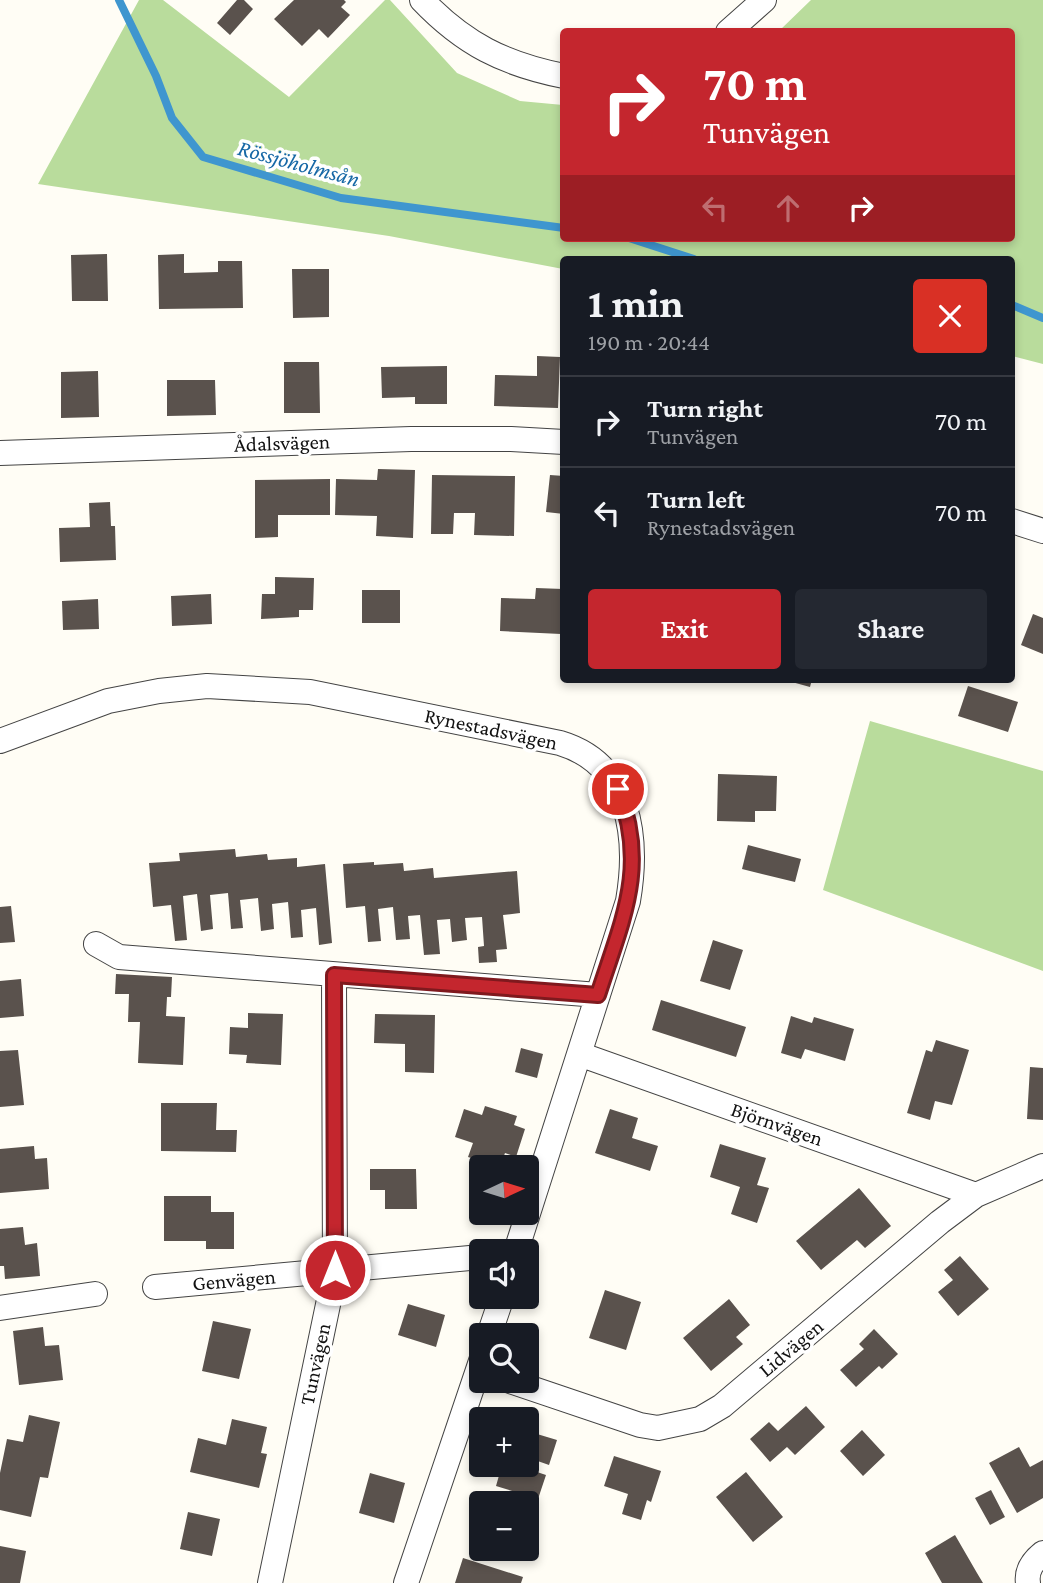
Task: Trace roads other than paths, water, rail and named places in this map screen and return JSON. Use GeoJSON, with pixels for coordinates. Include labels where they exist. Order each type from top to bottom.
{"type":"FeatureCollection","features":[{"type":"Feature","properties":{"kind":"street"},"geometry":{"type":"LineString","coordinates":[[422,0],[457,33],[494,56],[529,69],[560,75]]}},
{"type":"Feature","properties":{"kind":"street"},"geometry":{"type":"LineString","coordinates":[[732,28],[764,0]]}},
{"type":"Feature","properties":{"kind":"street","name":"Ådalsvägen"},"geometry":{"type":"LineString","coordinates":[[0,453],[411,439],[560,442]]}},
{"type":"Feature","properties":{"kind":"street"},"geometry":{"type":"LineString","coordinates":[[1015,522],[1043,531]]}},
{"type":"Feature","properties":{"kind":"street","name":"Rynestadsvägen"},"geometry":{"type":"LineString","coordinates":[[0,741],[108,701],[159,691],[207,687],[310,692],[570,746],[597,761],[608,773],[624,804],[632,837],[632,877],[628,901],[520,1239]]}},
{"type":"Feature","properties":{"kind":"street"},"geometry":{"type":"LineString","coordinates":[[96,944],[119,957],[598,995]]}},
{"type":"Feature","properties":{"kind":"street","name":"Tunvägen"},"geometry":{"type":"LineString","coordinates":[[270,1583],[335,1270],[334,975]]}},
{"type":"Feature","properties":{"kind":"street","name":"Björnvägen"},"geometry":{"type":"LineString","coordinates":[[579,1054],[976,1195]]}},
{"type":"Feature","properties":{"kind":"street","name":"Lidvägen"},"geometry":{"type":"LineString","coordinates":[[539,1391],[649,1427],[678,1425],[700,1419],[722,1406],[976,1195],[1043,1166]]}},
{"type":"Feature","properties":{"kind":"street","name":"Genvägen"},"geometry":{"type":"LineString","coordinates":[[155,1287],[469,1258]]}},
{"type":"Feature","properties":{"kind":"street"},"geometry":{"type":"LineString","coordinates":[[0,1308],[95,1294]]}},
{"type":"Feature","properties":{"kind":"street"},"geometry":{"type":"LineString","coordinates":[[406,1583],[471,1393]]}},
{"type":"Feature","properties":{"kind":"street"},"geometry":{"type":"LineString","coordinates":[[1028,1583],[1028,1571],[1043,1553]]}},
{"type":"Feature","properties":{"kind":"waterway","name":"Rössjöholmsån"},"geometry":{"type":"LineString","coordinates":[[119,0],[156,76],[172,118],[203,157],[341,198],[560,227]]}},
{"type":"Feature","properties":{"kind":"waterway","name":"Rössjöholmsån"},"geometry":{"type":"LineString","coordinates":[[641,242],[685,256]]}},
{"type":"Feature","properties":{"kind":"waterway","name":"Rössjöholmsån"},"geometry":{"type":"LineString","coordinates":[[1015,306],[1043,318]]}}]}
